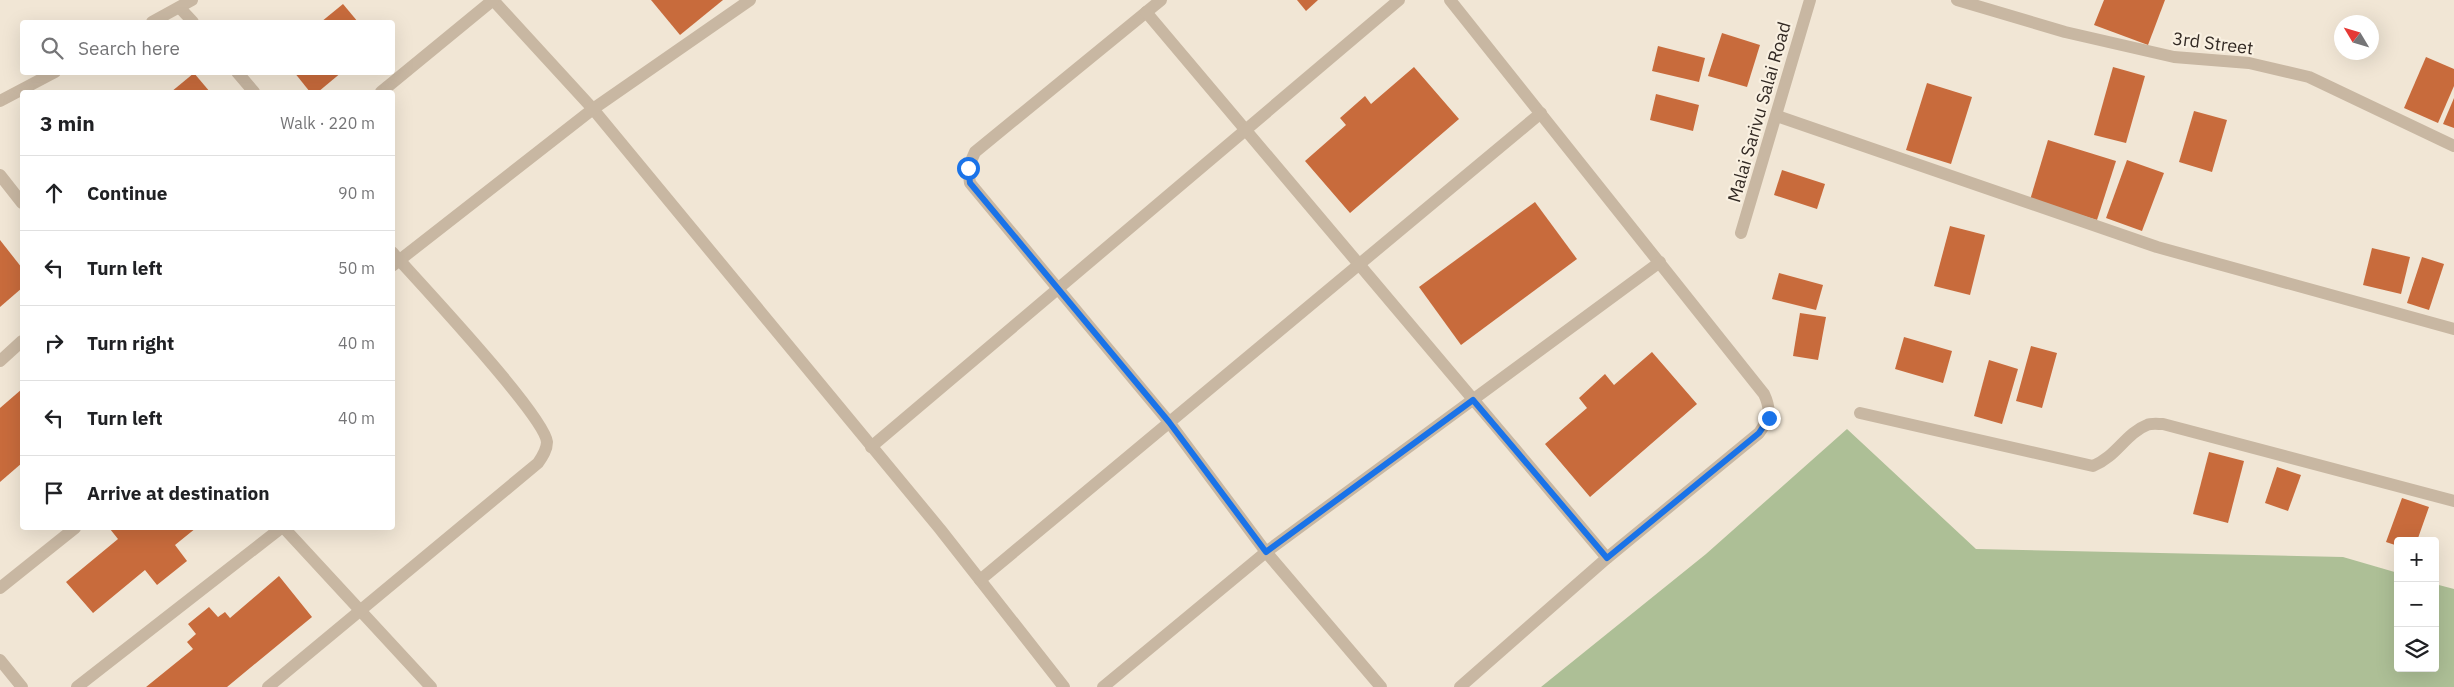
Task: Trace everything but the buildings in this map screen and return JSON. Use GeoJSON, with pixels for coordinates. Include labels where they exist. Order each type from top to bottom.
{"type":"FeatureCollection","features":[{"type":"Feature","properties":{"kind":"street"},"geometry":{"type":"LineString","coordinates":[[156,20],[192,0]]}},
{"type":"Feature","properties":{"kind":"street"},"geometry":{"type":"LineString","coordinates":[[384,90],[493,0],[592,109],[980,580],[1064,687]]}},
{"type":"Feature","properties":{"kind":"street"},"geometry":{"type":"LineString","coordinates":[[268,687],[538,464],[545,453],[547,443],[544,431],[524,403],[395,260],[592,109],[750,0]]}},
{"type":"Feature","properties":{"kind":"street"},"geometry":{"type":"LineString","coordinates":[[1161,0],[975,152],[968,168],[970,183],[1169,422],[1266,552],[1381,687]]}},
{"type":"Feature","properties":{"kind":"street"},"geometry":{"type":"LineString","coordinates":[[871,447],[1399,0]]}},
{"type":"Feature","properties":{"kind":"street"},"geometry":{"type":"LineString","coordinates":[[1450,0],[1660,262],[1764,394],[1769,404],[1769,418],[1759,433],[1607,558],[1460,687]]}},
{"type":"Feature","properties":{"kind":"street","name":"Malai Sarivu Salai Road"},"geometry":{"type":"LineString","coordinates":[[1741,233],[1810,0]]}},
{"type":"Feature","properties":{"kind":"street","name":"3rd Street"},"geometry":{"type":"LineString","coordinates":[[1957,0],[2065,32],[2174,57],[2249,64],[2309,77],[2454,146]]}},
{"type":"Feature","properties":{"kind":"street"},"geometry":{"type":"LineString","coordinates":[[180,8],[191,20]]}},
{"type":"Feature","properties":{"kind":"street"},"geometry":{"type":"LineString","coordinates":[[1146,12],[1607,558]]}},
{"type":"Feature","properties":{"kind":"street"},"geometry":{"type":"LineString","coordinates":[[21,90],[49,75]]}},
{"type":"Feature","properties":{"kind":"street"},"geometry":{"type":"LineString","coordinates":[[240,75],[252,90]]}},
{"type":"Feature","properties":{"kind":"street"},"geometry":{"type":"LineString","coordinates":[[0,101],[20,90]]}},
{"type":"Feature","properties":{"kind":"street"},"geometry":{"type":"LineString","coordinates":[[980,580],[1541,114]]}},
{"type":"Feature","properties":{"kind":"street"},"geometry":{"type":"LineString","coordinates":[[1777,116],[2157,247],[2454,329]]}},
{"type":"Feature","properties":{"kind":"street"},"geometry":{"type":"LineString","coordinates":[[0,175],[20,200]]}},
{"type":"Feature","properties":{"kind":"street"},"geometry":{"type":"LineString","coordinates":[[1103,687],[1266,552],[1660,262]]}},
{"type":"Feature","properties":{"kind":"street"},"geometry":{"type":"LineString","coordinates":[[0,361],[20,343]]}},
{"type":"Feature","properties":{"kind":"street"},"geometry":{"type":"LineString","coordinates":[[1860,413],[2093,466],[2105,461],[2138,430],[2148,424],[2163,424],[2454,501]]}},
{"type":"Feature","properties":{"kind":"street"},"geometry":{"type":"LineString","coordinates":[[0,588],[72,530]]}},
{"type":"Feature","properties":{"kind":"street"},"geometry":{"type":"LineString","coordinates":[[77,687],[280,530]]}},
{"type":"Feature","properties":{"kind":"street"},"geometry":{"type":"LineString","coordinates":[[285,530],[432,687]]}},
{"type":"Feature","properties":{"kind":"street"},"geometry":{"type":"LineString","coordinates":[[0,660],[22,687]]}},
{"type":"Feature","properties":{"kind":"green space"},"geometry":{"type":"Polygon","coordinates":[[[1847,429],[1976,549],[2343,557],[2394,572],[2394,672],[2439,672],[2439,585],[2454,589],[2454,687],[1541,687],[1706,554],[1847,429]]]}},
{"type":"Feature","properties":{"kind":"route"},"geometry":{"type":"LineString","coordinates":[[968,168],[970,183],[1169,422],[1266,552],[1473,400],[1607,558],[1759,433],[1769,418]]}}]}
